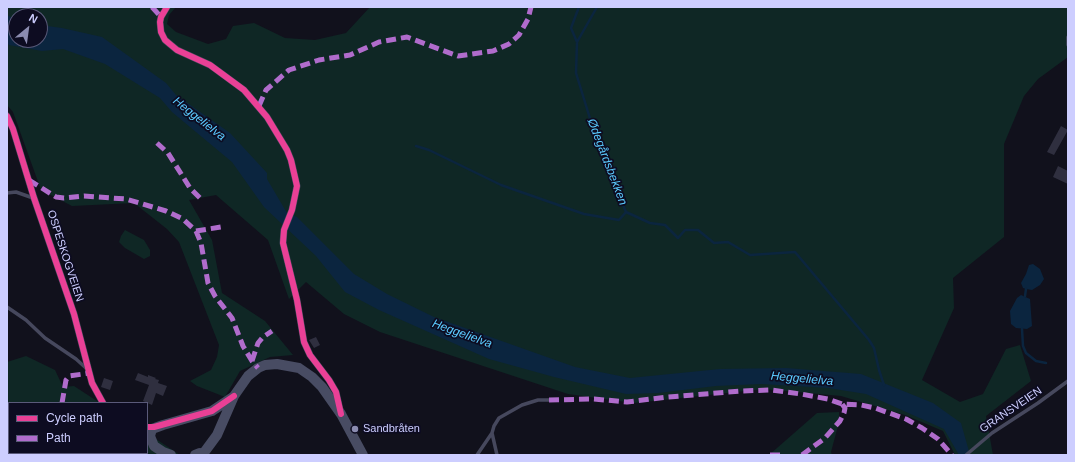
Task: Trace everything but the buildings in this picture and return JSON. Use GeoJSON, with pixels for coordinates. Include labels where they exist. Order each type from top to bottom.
{"type":"FeatureCollection","features":[{"type":"Feature","properties":{"kind":"street"},"geometry":{"type":"LineString","coordinates":[[167,7],[161,17],[160,22],[161,32],[165,40],[177,50],[210,65],[244,90],[259,106],[274,127],[287,150],[295,173],[297,186],[292,210],[284,230],[284,243],[297,300],[304,342],[310,355],[336,392],[341,414]]}},
{"type":"Feature","properties":{"kind":"street","name":"OSPESKOGVEIEN"},"geometry":{"type":"LineString","coordinates":[[7,116],[13,129],[34,198],[74,314],[92,383],[102,402]]}},
{"type":"Feature","properties":{"kind":"street"},"geometry":{"type":"LineString","coordinates":[[195,455],[200,453],[203,454],[218,435],[234,396],[248,376],[258,368],[271,364],[285,364],[299,368],[312,377],[322,387],[341,414],[363,455]]}},
{"type":"Feature","properties":{"kind":"street"},"geometry":{"type":"LineString","coordinates":[[171,455],[150,444],[151,427],[212,411],[234,396]]}},
{"type":"Feature","properties":{"kind":"lane"},"geometry":{"type":"LineString","coordinates":[[1068,37],[1068,45]]}},
{"type":"Feature","properties":{"kind":"lane"},"geometry":{"type":"LineString","coordinates":[[7,193],[16,192],[34,198]]}},
{"type":"Feature","properties":{"kind":"lane"},"geometry":{"type":"LineString","coordinates":[[7,307],[26,320],[45,338],[76,359],[90,371]]}},
{"type":"Feature","properties":{"kind":"lane","name":"GRANSVEIEN"},"geometry":{"type":"LineString","coordinates":[[966,455],[992,432],[1038,403],[1068,381]]}},
{"type":"Feature","properties":{"kind":"lane"},"geometry":{"type":"LineString","coordinates":[[477,455],[492,433],[499,418],[509,411],[529,402],[549,400]]}},
{"type":"Feature","properties":{"kind":"lane"},"geometry":{"type":"LineString","coordinates":[[492,433],[497,455]]}},
{"type":"Feature","properties":{"kind":"green space"},"geometry":{"type":"Polygon","coordinates":[[[7,7],[176,7],[169,15],[167,24],[176,32],[208,44],[226,39],[233,26],[254,23],[285,38],[315,40],[346,33],[370,7],[1068,7],[1068,57],[1038,79],[1024,96],[1004,144],[1004,237],[953,278],[954,308],[922,380],[960,402],[983,394],[1006,349],[1020,345],[1031,381],[986,416],[993,455],[955,455],[943,431],[905,415],[841,396],[764,389],[634,403],[568,394],[380,332],[344,314],[306,282],[289,299],[268,240],[216,195],[189,200],[212,240],[222,293],[265,321],[293,355],[270,357],[240,371],[225,397],[197,386],[190,381],[211,370],[217,357],[219,345],[179,242],[167,229],[134,203],[72,206],[41,190],[13,112],[7,105],[7,7]]]}},
{"type":"Feature","properties":{"kind":"green space"},"geometry":{"type":"Polygon","coordinates":[[[125,230],[144,240],[150,250],[150,256],[144,259],[125,248],[119,242],[125,230]]]}},
{"type":"Feature","properties":{"kind":"green space"},"geometry":{"type":"Polygon","coordinates":[[[26,356],[55,370],[63,387],[74,386],[98,402],[8,402],[8,454],[148,454],[148,434],[180,455],[7,455],[7,362],[26,356]]]}},
{"type":"Feature","properties":{"kind":"green space"},"geometry":{"type":"Polygon","coordinates":[[[839,412],[839,422],[831,452],[832,455],[769,455],[817,413],[839,412]]]}},
{"type":"Feature","properties":{"kind":"water"},"geometry":{"type":"Polygon","coordinates":[[[7,15],[8,44],[7,43],[7,15]]]}},
{"type":"Feature","properties":{"kind":"water","name":"Heggelielva"},"geometry":{"type":"Polygon","coordinates":[[[48,26],[102,37],[166,83],[176,95],[230,133],[267,173],[267,179],[287,213],[297,217],[354,274],[387,294],[434,317],[575,367],[630,378],[720,369],[786,368],[861,374],[933,403],[961,423],[970,455],[959,455],[944,429],[866,394],[828,388],[761,384],[716,386],[658,393],[626,394],[554,377],[489,359],[379,310],[345,292],[316,256],[264,207],[232,162],[172,112],[160,98],[105,64],[63,49],[42,51],[26,48],[48,48],[48,26]]]}},
{"type":"Feature","properties":{"kind":"water"},"geometry":{"type":"Polygon","coordinates":[[[1033,264],[1040,269],[1044,279],[1040,285],[1032,290],[1023,288],[1021,283],[1029,265],[1033,264]]]}},
{"type":"Feature","properties":{"kind":"water"},"geometry":{"type":"Polygon","coordinates":[[[1021,295],[1030,299],[1032,326],[1027,329],[1016,328],[1011,324],[1010,311],[1017,298],[1021,295]]]}},
{"type":"Feature","properties":{"kind":"waterway","name":"Ødegårdsbekken"},"geometry":{"type":"LineString","coordinates":[[579,7],[571,28],[577,42],[576,73],[600,151],[613,171],[619,196],[626,212],[650,223],[665,225],[678,238],[685,230],[698,230],[714,243],[728,242],[750,255],[795,252],[869,340],[874,348],[884,385]]}},
{"type":"Feature","properties":{"kind":"waterway"},"geometry":{"type":"LineString","coordinates":[[577,42],[597,7]]}},
{"type":"Feature","properties":{"kind":"waterway"},"geometry":{"type":"LineString","coordinates":[[416,146],[429,150],[501,185],[584,214],[619,220],[626,212]]}},
{"type":"Feature","properties":{"kind":"waterway"},"geometry":{"type":"LineString","coordinates":[[1025,296],[1026,289]]}},
{"type":"Feature","properties":{"kind":"waterway"},"geometry":{"type":"LineString","coordinates":[[1022,329],[1023,346],[1026,353],[1036,361],[1046,363]]}},
{"type":"Feature","properties":{"kind":"marked path"},"geometry":{"type":"LineString","coordinates":[[152,7],[161,17]]}},
{"type":"Feature","properties":{"kind":"marked path"},"geometry":{"type":"LineString","coordinates":[[259,106],[266,90],[289,70],[319,60],[350,55],[379,42],[407,37],[458,56],[493,51],[509,44],[519,35],[528,19],[531,7]]}},
{"type":"Feature","properties":{"kind":"marked path"},"geometry":{"type":"LineString","coordinates":[[157,143],[168,153],[190,188],[203,201]]}},
{"type":"Feature","properties":{"kind":"marked path"},"geometry":{"type":"LineString","coordinates":[[29,180],[56,197],[64,198],[84,196],[126,199],[166,211],[183,219],[196,231],[201,243],[208,283],[215,296],[232,318],[243,346],[258,368]]}},
{"type":"Feature","properties":{"kind":"marked path"},"geometry":{"type":"LineString","coordinates":[[196,231],[221,227]]}},
{"type":"Feature","properties":{"kind":"marked path"},"geometry":{"type":"LineString","coordinates":[[252,361],[258,343],[263,337],[272,331]]}},
{"type":"Feature","properties":{"kind":"marked path"},"geometry":{"type":"LineString","coordinates":[[62,402],[66,380],[69,376],[90,373]]}},
{"type":"Feature","properties":{"kind":"marked path"},"geometry":{"type":"LineString","coordinates":[[549,400],[594,399],[627,402],[668,397],[771,390],[801,394],[828,399],[842,404],[861,405],[875,408],[906,419],[938,439],[952,455]]}},
{"type":"Feature","properties":{"kind":"marked path"},"geometry":{"type":"LineString","coordinates":[[802,455],[825,438],[840,421],[845,408],[842,404]]}},
{"type":"Feature","properties":{"kind":"marked path"},"geometry":{"type":"LineString","coordinates":[[770,455],[781,455]]}},
{"type":"Feature","properties":{"kind":"cycle path"},"geometry":{"type":"LineString","coordinates":[[167,7],[161,17],[160,22],[161,32],[165,40],[177,50],[210,65],[244,90],[267,117],[287,150],[297,186],[292,210],[284,230],[283,243],[297,300],[304,342],[310,355],[336,392],[341,414]]}},
{"type":"Feature","properties":{"kind":"cycle path"},"geometry":{"type":"LineString","coordinates":[[7,116],[13,129],[34,198],[74,314],[92,383],[102,402]]}},
{"type":"Feature","properties":{"kind":"cycle path"},"geometry":{"type":"LineString","coordinates":[[148,427],[154,427],[212,411],[234,396]]}},
{"type":"Feature","properties":{"kind":"place","name":"Sandbråten"},"geometry":{"type":"Point","coordinates":[355,429]}}]}
